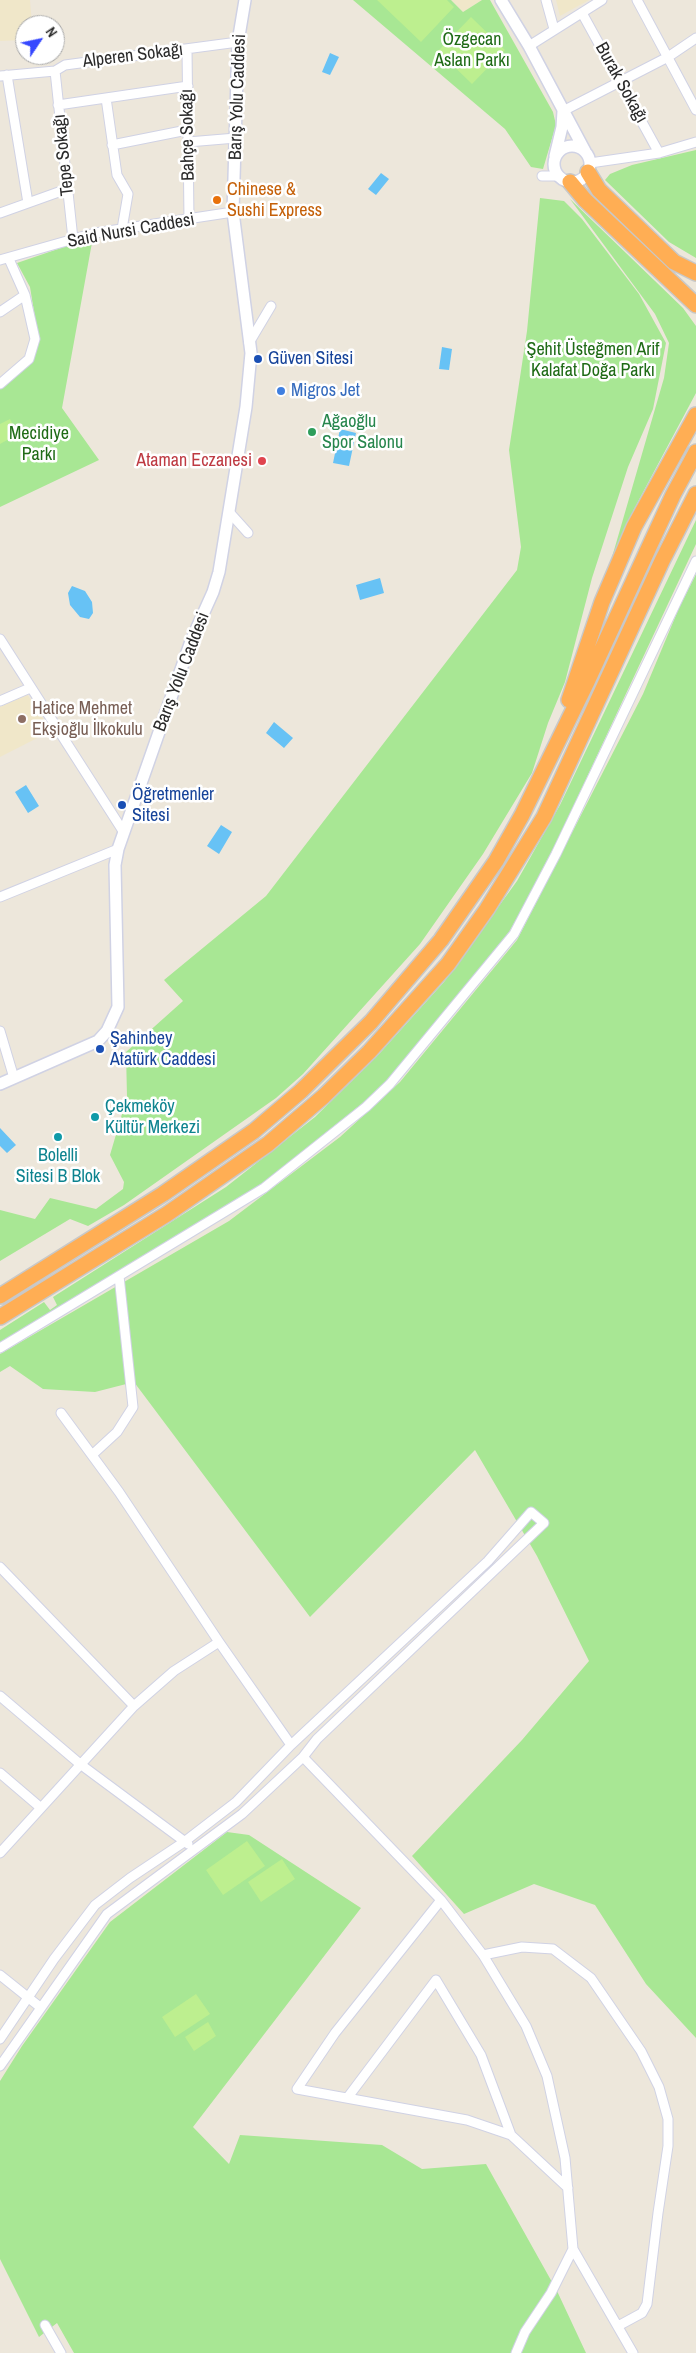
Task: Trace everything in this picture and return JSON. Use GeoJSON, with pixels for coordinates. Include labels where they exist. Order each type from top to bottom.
{"type":"FeatureCollection","features":[{"type":"Feature","properties":{"kind":"highway"},"geometry":{"type":"LineString","coordinates":[[589,168],[598,190],[674,262],[696,286]]}},
{"type":"Feature","properties":{"kind":"highway"},"geometry":{"type":"LineString","coordinates":[[564,179],[696,305]]}},
{"type":"Feature","properties":{"kind":"highway"},"geometry":{"type":"LineString","coordinates":[[649,261],[696,312]]}},
{"type":"Feature","properties":{"kind":"highway"},"geometry":{"type":"LineString","coordinates":[[674,262],[696,273]]}},
{"type":"Feature","properties":{"kind":"highway"},"geometry":{"type":"LineString","coordinates":[[546,764],[602,602],[630,535],[696,415]]}},
{"type":"Feature","properties":{"kind":"highway"},"geometry":{"type":"LineString","coordinates":[[0,1296],[215,1160],[254,1131],[301,1091],[372,1022],[441,940],[496,861],[586,684],[673,495],[696,452]]}},
{"type":"Feature","properties":{"kind":"highway"},"geometry":{"type":"LineString","coordinates":[[0,1317],[166,1214],[268,1144],[324,1096],[369,1052],[448,964],[486,909],[544,817],[662,561],[696,494]]}},
{"type":"Feature","properties":{"kind":"main road","name":"Barış Yolu Caddesi"},"geometry":{"type":"LineString","coordinates":[[14,1078],[98,1041],[107,1031],[118,1007],[115,865],[118,849],[192,641],[213,592],[219,572],[246,407],[251,352],[233,212],[238,42],[245,0]]}},
{"type":"Feature","properties":{"kind":"main road"},"geometry":{"type":"LineString","coordinates":[[502,0],[585,150],[589,168],[581,180],[564,179],[553,164],[562,127],[563,111]]}},
{"type":"Feature","properties":{"kind":"main road"},"geometry":{"type":"LineString","coordinates":[[554,158],[556,153],[565,147],[575,146],[585,150]]}},
{"type":"Feature","properties":{"kind":"main road"},"geometry":{"type":"LineString","coordinates":[[0,1084],[14,1078]]}},
{"type":"Feature","properties":{"kind":"street"},"geometry":{"type":"LineString","coordinates":[[546,0],[554,29]]}},
{"type":"Feature","properties":{"kind":"street"},"geometry":{"type":"LineString","coordinates":[[529,46],[602,0]]}},
{"type":"Feature","properties":{"kind":"street"},"geometry":{"type":"LineString","coordinates":[[637,0],[696,110]]}},
{"type":"Feature","properties":{"kind":"street","name":"Burak Sokağı"},"geometry":{"type":"LineString","coordinates":[[582,13],[622,82],[659,153]]}},
{"type":"Feature","properties":{"kind":"street"},"geometry":{"type":"LineString","coordinates":[[563,111],[668,57],[696,38]]}},
{"type":"Feature","properties":{"kind":"street","name":"Alperen Sokağı"},"geometry":{"type":"LineString","coordinates":[[4,76],[55,72],[64,65],[238,42]]}},
{"type":"Feature","properties":{"kind":"street","name":"Bahçe Sokağı"},"geometry":{"type":"LineString","coordinates":[[187,50],[189,220]]}},
{"type":"Feature","properties":{"kind":"street","name":"Tepe Sokağı"},"geometry":{"type":"LineString","coordinates":[[55,72],[73,239]]}},
{"type":"Feature","properties":{"kind":"street"},"geometry":{"type":"LineString","coordinates":[[4,76],[28,203]]}},
{"type":"Feature","properties":{"kind":"street"},"geometry":{"type":"LineString","coordinates":[[58,105],[188,86]]}},
{"type":"Feature","properties":{"kind":"street"},"geometry":{"type":"LineString","coordinates":[[106,98],[117,175],[128,194],[122,230]]}},
{"type":"Feature","properties":{"kind":"street"},"geometry":{"type":"LineString","coordinates":[[112,145],[187,130]]}},
{"type":"Feature","properties":{"kind":"street"},"geometry":{"type":"LineString","coordinates":[[188,142],[236,138]]}},
{"type":"Feature","properties":{"kind":"street"},"geometry":{"type":"LineString","coordinates":[[589,168],[659,153],[696,142]]}},
{"type":"Feature","properties":{"kind":"street"},"geometry":{"type":"LineString","coordinates":[[542,176],[564,179]]}},
{"type":"Feature","properties":{"kind":"street"},"geometry":{"type":"LineString","coordinates":[[0,213],[67,189]]}},
{"type":"Feature","properties":{"kind":"street","name":"Said Nursi Caddesi"},"geometry":{"type":"LineString","coordinates":[[4,260],[95,233],[233,212]]}},
{"type":"Feature","properties":{"kind":"street"},"geometry":{"type":"LineString","coordinates":[[0,384],[29,359],[35,339],[25,295],[4,260]]}},
{"type":"Feature","properties":{"kind":"street"},"geometry":{"type":"LineString","coordinates":[[0,312],[25,295]]}},
{"type":"Feature","properties":{"kind":"street"},"geometry":{"type":"LineString","coordinates":[[249,342],[271,306]]}},
{"type":"Feature","properties":{"kind":"street"},"geometry":{"type":"LineString","coordinates":[[230,513],[248,534]]}},
{"type":"Feature","properties":{"kind":"street"},"geometry":{"type":"LineString","coordinates":[[0,1348],[264,1188],[366,1107],[390,1084],[514,934],[556,854],[696,561]]}},
{"type":"Feature","properties":{"kind":"street"},"geometry":{"type":"LineString","coordinates":[[0,639],[123,831]]}},
{"type":"Feature","properties":{"kind":"street"},"geometry":{"type":"LineString","coordinates":[[0,701],[30,688]]}},
{"type":"Feature","properties":{"kind":"street"},"geometry":{"type":"LineString","coordinates":[[0,897],[118,849]]}},
{"type":"Feature","properties":{"kind":"street"},"geometry":{"type":"LineString","coordinates":[[0,1031],[14,1078]]}},
{"type":"Feature","properties":{"kind":"street"},"geometry":{"type":"LineString","coordinates":[[92,1455],[118,1432],[133,1407],[120,1276]]}},
{"type":"Feature","properties":{"kind":"street"},"geometry":{"type":"LineString","coordinates":[[61,1413],[119,1492],[219,1642],[291,1745]]}},
{"type":"Feature","properties":{"kind":"street"},"geometry":{"type":"LineString","coordinates":[[0,2039],[95,1905],[130,1878],[184,1842],[236,1802],[291,1745],[488,1561],[531,1512],[544,1523],[242,1814],[107,1914],[0,2066]]}},
{"type":"Feature","properties":{"kind":"street"},"geometry":{"type":"LineString","coordinates":[[0,1566],[134,1706]]}},
{"type":"Feature","properties":{"kind":"street"},"geometry":{"type":"LineString","coordinates":[[0,1853],[134,1706],[174,1671],[219,1642]]}},
{"type":"Feature","properties":{"kind":"street"},"geometry":{"type":"LineString","coordinates":[[0,1696],[80,1764],[194,1850]]}},
{"type":"Feature","properties":{"kind":"street"},"geometry":{"type":"LineString","coordinates":[[291,1745],[288,1749],[290,1756],[296,1760],[303,1757]]}},
{"type":"Feature","properties":{"kind":"street"},"geometry":{"type":"LineString","coordinates":[[303,1757],[441,1900],[483,1955],[526,2026],[547,2076],[564,2158],[573,2249],[633,2353]]}},
{"type":"Feature","properties":{"kind":"street"},"geometry":{"type":"LineString","coordinates":[[0,1773],[41,1808]]}},
{"type":"Feature","properties":{"kind":"street"},"geometry":{"type":"LineString","coordinates":[[441,1900],[335,2033],[297,2089],[467,2120],[511,2135],[568,2188]]}},
{"type":"Feature","properties":{"kind":"street"},"geometry":{"type":"LineString","coordinates":[[483,1955],[522,1947],[554,1949],[591,1978],[641,2051],[659,2087],[668,2119],[668,2146],[647,2304],[642,2313],[618,2326]]}},
{"type":"Feature","properties":{"kind":"street"},"geometry":{"type":"LineString","coordinates":[[0,1975],[40,2007]]}},
{"type":"Feature","properties":{"kind":"street"},"geometry":{"type":"LineString","coordinates":[[348,2098],[436,1980],[481,2055],[511,2135]]}},
{"type":"Feature","properties":{"kind":"street"},"geometry":{"type":"LineString","coordinates":[[516,2353],[525,2332],[551,2293],[573,2249]]}},
{"type":"Feature","properties":{"kind":"street"},"geometry":{"type":"LineString","coordinates":[[45,2325],[61,2353]]}},
{"type":"Feature","properties":{"kind":"shaded area"},"geometry":{"type":"Polygon","coordinates":[[[0,0],[30,0],[31,15],[15,15],[15,40],[0,41],[0,0]]]}},
{"type":"Feature","properties":{"kind":"shaded area"},"geometry":{"type":"Polygon","coordinates":[[[451,0],[482,0],[463,12],[451,0]]]}},
{"type":"Feature","properties":{"kind":"shaded area"},"geometry":{"type":"Polygon","coordinates":[[[556,0],[589,0],[560,16],[556,0]]]}},
{"type":"Feature","properties":{"kind":"shaded area","name":"Hatice Mehmet Ekşioğlu İlkokulu"},"geometry":{"type":"Polygon","coordinates":[[[27,694],[51,731],[0,757],[0,707],[27,694]]]}},
{"type":"Feature","properties":{"kind":"green space","name":"Özgecan Aslan Parkı"},"geometry":{"type":"Polygon","coordinates":[[[353,0],[451,0],[463,12],[482,0],[490,0],[553,112],[556,125],[543,169],[531,167],[505,129],[353,0]]]}},
{"type":"Feature","properties":{"kind":"green space"},"geometry":{"type":"Polygon","coordinates":[[[377,0],[447,0],[454,7],[421,42],[377,0]]]}},
{"type":"Feature","properties":{"kind":"green space"},"geometry":{"type":"Polygon","coordinates":[[[471,17],[505,50],[472,84],[438,51],[471,17]]]}},
{"type":"Feature","properties":{"kind":"green space"},"geometry":{"type":"Polygon","coordinates":[[[696,150],[696,258],[669,242],[605,180],[610,174],[632,165],[696,150]]]}},
{"type":"Feature","properties":{"kind":"green space","name":"Şehit Üsteğmen Arif Kalafat Doğa Parkı"},"geometry":{"type":"Polygon","coordinates":[[[540,198],[564,201],[582,219],[639,294],[666,343],[653,409],[628,467],[592,578],[565,682],[548,723],[532,773],[483,854],[420,944],[303,1074],[276,1098],[124,1205],[88,1226],[70,1219],[0,1261],[0,1210],[35,1219],[50,1198],[96,1209],[123,1189],[124,1182],[110,1155],[127,1097],[126,1052],[183,1001],[164,980],[266,896],[517,570],[521,547],[509,450],[527,331],[540,198]]]}},
{"type":"Feature","properties":{"kind":"green space"},"geometry":{"type":"Polygon","coordinates":[[[570,199],[683,308],[696,326],[696,393],[633,511],[635,513],[608,571],[664,378],[669,343],[655,314],[570,199]]]}},
{"type":"Feature","properties":{"kind":"green space","name":"Mecidiye Parkı"},"geometry":{"type":"Polygon","coordinates":[[[93,237],[62,408],[99,460],[0,507],[0,387],[34,359],[38,336],[30,287],[17,263],[93,237]]]}},
{"type":"Feature","properties":{"kind":"green space"},"geometry":{"type":"Polygon","coordinates":[[[10,419],[18,434],[0,444],[0,424],[10,419]]]}},
{"type":"Feature","properties":{"kind":"green space"},"geometry":{"type":"Polygon","coordinates":[[[696,520],[696,544],[558,839],[520,913],[509,932],[390,1079],[262,1184],[0,1344],[0,1330],[44,1302],[50,1310],[57,1305],[53,1297],[226,1187],[315,1117],[379,1054],[444,982],[517,881],[560,805],[696,520]]]}},
{"type":"Feature","properties":{"kind":"green space"},"geometry":{"type":"Polygon","coordinates":[[[696,574],[696,2038],[646,1984],[595,1905],[534,1884],[464,1914],[412,1856],[522,1740],[589,1661],[537,1556],[475,1450],[310,1617],[134,1382],[95,1392],[43,1389],[10,1366],[0,1372],[0,1354],[229,1221],[340,1137],[400,1082],[517,940],[643,694],[679,608],[696,574]]]}},
{"type":"Feature","properties":{"kind":"green space"},"geometry":{"type":"Polygon","coordinates":[[[227,1832],[249,1835],[361,1908],[193,2127],[229,2164],[240,2135],[382,2145],[422,2169],[486,2164],[557,2291],[586,2353],[74,2353],[57,2323],[39,2337],[0,2259],[0,2081],[22,2046],[110,1922],[227,1832]]]}},
{"type":"Feature","properties":{"kind":"green space"},"geometry":{"type":"Polygon","coordinates":[[[247,1841],[265,1866],[223,1895],[206,1870],[247,1841]]]}},
{"type":"Feature","properties":{"kind":"green space"},"geometry":{"type":"Polygon","coordinates":[[[282,1859],[295,1879],[261,1902],[248,1882],[282,1859]]]}},
{"type":"Feature","properties":{"kind":"green space"},"geometry":{"type":"Polygon","coordinates":[[[196,1994],[210,2014],[175,2037],[162,2017],[196,1994]]]}},
{"type":"Feature","properties":{"kind":"green space"},"geometry":{"type":"Polygon","coordinates":[[[208,2022],[216,2036],[194,2051],[185,2037],[208,2022]]]}},
{"type":"Feature","properties":{"kind":"water"},"geometry":{"type":"Polygon","coordinates":[[[330,53],[339,57],[330,75],[322,72],[330,53]]]}},
{"type":"Feature","properties":{"kind":"water"},"geometry":{"type":"Polygon","coordinates":[[[381,173],[389,179],[376,195],[368,189],[381,173]]]}},
{"type":"Feature","properties":{"kind":"water"},"geometry":{"type":"Polygon","coordinates":[[[442,347],[452,349],[449,370],[439,369],[442,347]]]}},
{"type":"Feature","properties":{"kind":"water"},"geometry":{"type":"Polygon","coordinates":[[[340,429],[356,433],[349,466],[333,463],[340,429]]]}},
{"type":"Feature","properties":{"kind":"water"},"geometry":{"type":"Polygon","coordinates":[[[380,578],[384,593],[360,600],[356,585],[380,578]]]}},
{"type":"Feature","properties":{"kind":"water"},"geometry":{"type":"Polygon","coordinates":[[[72,586],[85,591],[92,602],[93,613],[89,619],[80,617],[70,605],[68,593],[72,586]]]}},
{"type":"Feature","properties":{"kind":"water"},"geometry":{"type":"Polygon","coordinates":[[[274,722],[293,738],[284,748],[266,733],[274,722]]]}},
{"type":"Feature","properties":{"kind":"water"},"geometry":{"type":"Polygon","coordinates":[[[26,785],[39,806],[28,813],[15,792],[26,785]]]}},
{"type":"Feature","properties":{"kind":"water"},"geometry":{"type":"Polygon","coordinates":[[[221,825],[232,832],[219,854],[207,846],[221,825]]]}},
{"type":"Feature","properties":{"kind":"water"},"geometry":{"type":"Polygon","coordinates":[[[0,1128],[16,1145],[7,1153],[0,1146],[0,1128]]]}},
{"type":"Feature","properties":{"kind":"place","name":"Chinese & Sushi Express"},"geometry":{"type":"Point","coordinates":[217,200]}},
{"type":"Feature","properties":{"kind":"place","name":"Güven Sitesi"},"geometry":{"type":"Point","coordinates":[258,359]}},
{"type":"Feature","properties":{"kind":"place","name":"Migros Jet"},"geometry":{"type":"Point","coordinates":[281,391]}},
{"type":"Feature","properties":{"kind":"place","name":"Ağaoğlu Spor Salonu"},"geometry":{"type":"Point","coordinates":[312,432]}},
{"type":"Feature","properties":{"kind":"place","name":"Ataman Eczanesi"},"geometry":{"type":"Point","coordinates":[262,461]}},
{"type":"Feature","properties":{"kind":"place","name":"Hatice Mehmet Ekşioğlu İlkokulu"},"geometry":{"type":"Point","coordinates":[22,719]}},
{"type":"Feature","properties":{"kind":"place","name":"Öğretmenler Sitesi"},"geometry":{"type":"Point","coordinates":[122,805]}},
{"type":"Feature","properties":{"kind":"place","name":"Şahinbey Atatürk Caddesi"},"geometry":{"type":"Point","coordinates":[100,1049]}},
{"type":"Feature","properties":{"kind":"place","name":"Çekmeköy Kültür Merkezi"},"geometry":{"type":"Point","coordinates":[95,1117]}},
{"type":"Feature","properties":{"kind":"place","name":"Bolelli Sitesi B Blok"},"geometry":{"type":"Point","coordinates":[58,1137]}}]}
